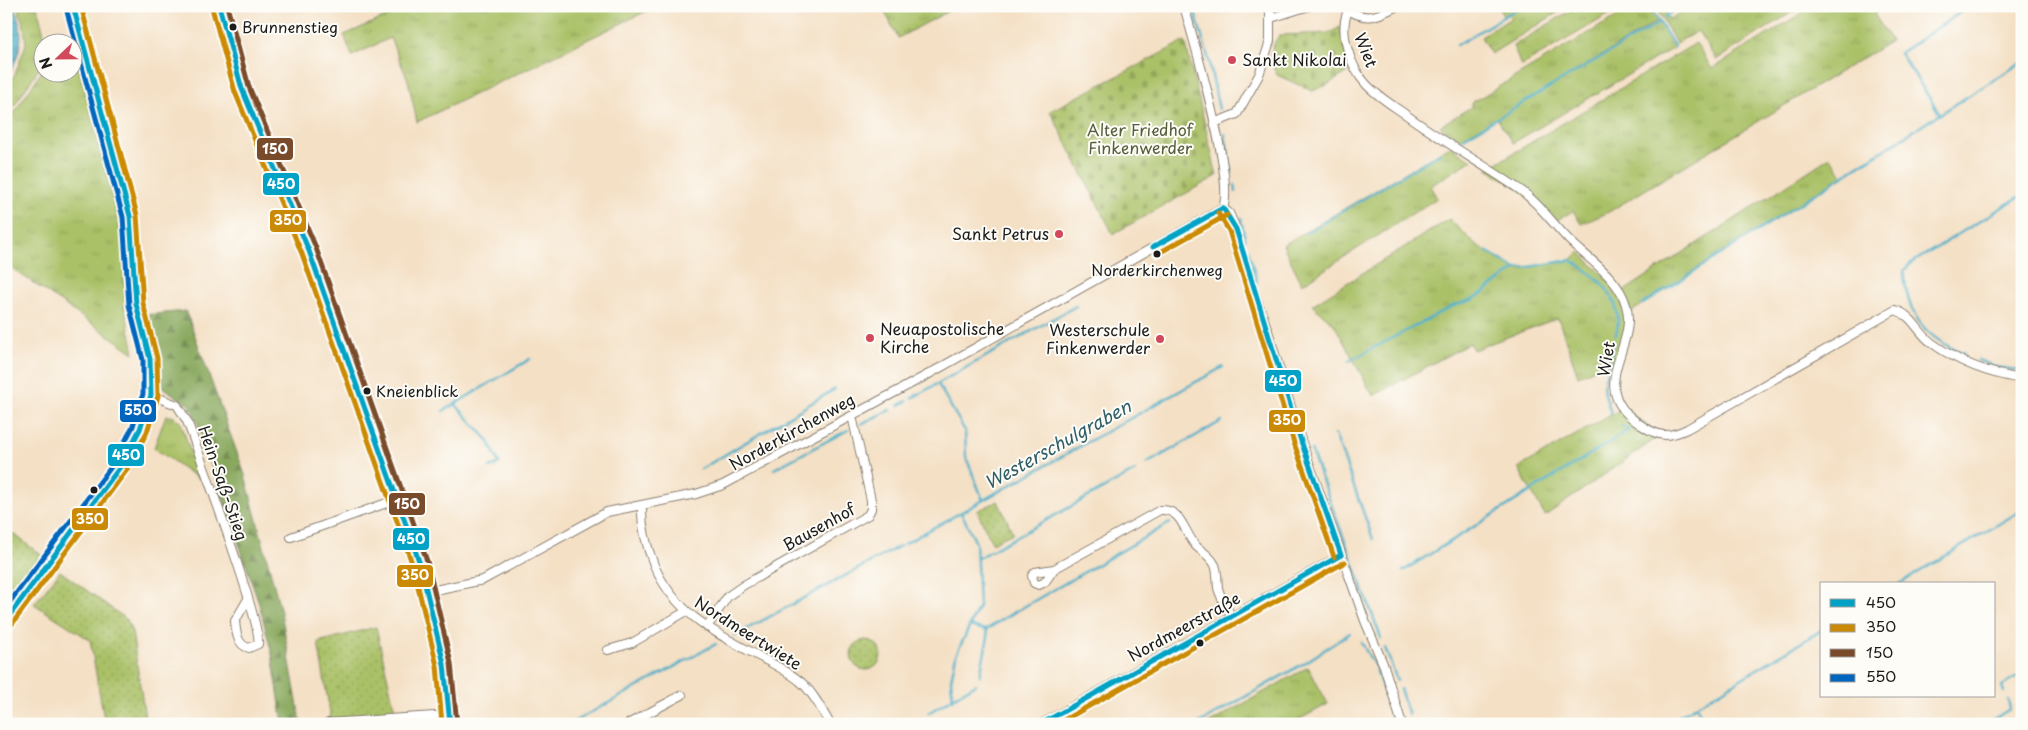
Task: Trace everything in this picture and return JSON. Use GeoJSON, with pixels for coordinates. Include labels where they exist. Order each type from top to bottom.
{"type":"FeatureCollection","features":[{"type":"Feature","properties":{"kind":"street"},"geometry":{"type":"LineString","coordinates":[[6,620],[120,467],[140,429],[151,395],[152,370],[137,309],[134,246],[129,209],[73,6]]}},
{"type":"Feature","properties":{"kind":"street"},"geometry":{"type":"LineString","coordinates":[[219,6],[242,89],[310,251],[432,590],[446,682],[450,720],[328,723]]}},
{"type":"Feature","properties":{"kind":"street"},"geometry":{"type":"LineString","coordinates":[[1184,6],[1214,123],[1226,188],[1223,208],[1229,213],[1234,224],[1243,259],[1268,331],[1301,440],[1341,555],[1384,666],[1402,724]]}},
{"type":"Feature","properties":{"kind":"street"},"geometry":{"type":"LineString","coordinates":[[1214,123],[1229,119],[1242,109],[1262,67],[1270,40],[1270,6]]}},
{"type":"Feature","properties":{"kind":"street"},"geometry":{"type":"LineString","coordinates":[[1271,18],[1309,6]]}},
{"type":"Feature","properties":{"kind":"street"},"geometry":{"type":"LineString","coordinates":[[1344,8],[1365,18],[1379,15],[1397,6]]}},
{"type":"Feature","properties":{"kind":"street","name":"Wiet"},"geometry":{"type":"LineString","coordinates":[[1344,8],[1347,41],[1355,67],[1366,84],[1450,146],[1518,188],[1580,252],[1609,276],[1626,304],[1628,314],[1616,374],[1615,391],[1617,399],[1630,417],[1650,430],[1661,435],[1672,436],[1687,429],[1895,310],[1908,315],[1930,342],[1943,351],[1981,369],[2022,379]]}},
{"type":"Feature","properties":{"kind":"street","name":"Norderkirchenweg"},"geometry":{"type":"LineString","coordinates":[[432,590],[483,580],[602,514],[723,486],[852,416],[1223,208]]}},
{"type":"Feature","properties":{"kind":"street","name":"Hein-Saß-Stieg"},"geometry":{"type":"LineString","coordinates":[[151,395],[176,405],[185,416],[248,599],[259,638],[258,644],[249,648],[239,641],[235,621],[248,599]]}},
{"type":"Feature","properties":{"kind":"street","name":"Bausenhof"},"geometry":{"type":"LineString","coordinates":[[707,627],[728,596],[744,585],[868,515],[871,509],[871,500],[852,416]]}},
{"type":"Feature","properties":{"kind":"street"},"geometry":{"type":"LineString","coordinates":[[291,537],[398,499]]}},
{"type":"Feature","properties":{"kind":"street","name":"Nordmeertwiete"},"geometry":{"type":"LineString","coordinates":[[642,506],[641,519],[649,554],[664,585],[685,612],[707,627],[784,670],[803,684],[830,724]]}},
{"type":"Feature","properties":{"kind":"street"},"geometry":{"type":"LineString","coordinates":[[1054,569],[1160,510],[1166,509],[1176,514],[1196,545],[1208,554],[1214,563],[1218,575],[1218,589],[1231,616]]}},
{"type":"Feature","properties":{"kind":"street","name":"Nordmeerstraße"},"geometry":{"type":"LineString","coordinates":[[1041,724],[1341,555]]}},
{"type":"Feature","properties":{"kind":"street"},"geometry":{"type":"LineString","coordinates":[[608,650],[632,643],[685,612]]}},
{"type":"Feature","properties":{"kind":"street"},"geometry":{"type":"LineString","coordinates":[[628,724],[682,694]]}},
{"type":"Feature","properties":{"kind":"green space"},"geometry":{"type":"Polygon","coordinates":[[[17,6],[37,6],[44,32],[32,32],[32,79],[6,118],[6,89],[15,74],[26,44],[24,26],[17,6]]]}},
{"type":"Feature","properties":{"kind":"green space"},"geometry":{"type":"Polygon","coordinates":[[[411,6],[657,6],[417,122],[408,80],[390,38],[352,56],[344,35],[411,6]]]}},
{"type":"Feature","properties":{"kind":"green space"},"geometry":{"type":"Polygon","coordinates":[[[882,6],[958,6],[898,38],[882,6]]]}},
{"type":"Feature","properties":{"kind":"green space"},"geometry":{"type":"Polygon","coordinates":[[[1497,6],[1568,6],[1491,54],[1481,37],[1511,18],[1509,13],[1504,17],[1497,6]]]}},
{"type":"Feature","properties":{"kind":"green space"},"geometry":{"type":"Polygon","coordinates":[[[1578,6],[1649,6],[1658,21],[1545,90],[1659,23],[1675,47],[1513,143],[1497,118],[1459,140],[1440,126],[1471,107],[1473,102],[1624,12],[1620,8],[1521,66],[1513,46],[1578,6]]]}},
{"type":"Feature","properties":{"kind":"green space"},"geometry":{"type":"Polygon","coordinates":[[[1655,6],[1678,6],[1665,14],[1670,19],[1691,6],[1802,6],[1716,60],[1698,31],[1676,43],[1655,6]]]}},
{"type":"Feature","properties":{"kind":"green space"},"geometry":{"type":"Polygon","coordinates":[[[1813,6],[1885,6],[1874,14],[1891,41],[1607,213],[1581,224],[1573,211],[1552,223],[1518,188],[1487,169],[1696,43],[1712,69],[1813,6]]]}},
{"type":"Feature","properties":{"kind":"green space"},"geometry":{"type":"Polygon","coordinates":[[[1340,27],[1350,71],[1327,85],[1312,91],[1277,75],[1273,64],[1272,49],[1280,35],[1330,33],[1340,27]]]}},
{"type":"Feature","properties":{"kind":"green space","name":"Alter Friedhof Finkenwerder"},"geometry":{"type":"Polygon","coordinates":[[[1185,41],[1217,176],[1113,234],[1050,111],[1185,41]]]}},
{"type":"Feature","properties":{"kind":"green space"},"geometry":{"type":"Polygon","coordinates":[[[82,80],[123,240],[125,309],[134,353],[6,264],[6,125],[35,82],[82,82],[82,80]]]}},
{"type":"Feature","properties":{"kind":"green space"},"geometry":{"type":"Polygon","coordinates":[[[1450,146],[1472,160],[1430,186],[1437,198],[1302,284],[1283,245],[1450,146]]]}},
{"type":"Feature","properties":{"kind":"green space"},"geometry":{"type":"Polygon","coordinates":[[[1830,157],[1843,176],[1628,314],[1620,359],[1578,376],[1558,318],[1473,350],[1470,343],[1373,396],[1334,324],[1312,305],[1449,219],[1475,244],[1516,269],[1571,260],[1580,252],[1621,293],[1830,157]]]}},
{"type":"Feature","properties":{"kind":"green space"},"geometry":{"type":"Polygon","coordinates":[[[186,311],[245,475],[281,612],[301,724],[283,724],[272,654],[258,600],[194,414],[189,405],[159,385],[154,348],[144,315],[186,311]]]}},
{"type":"Feature","properties":{"kind":"green space"},"geometry":{"type":"Polygon","coordinates":[[[1623,408],[1661,435],[1545,516],[1518,468],[1623,408]]]}},
{"type":"Feature","properties":{"kind":"green space"},"geometry":{"type":"Polygon","coordinates":[[[166,415],[175,417],[181,423],[199,479],[154,448],[166,415]]]}},
{"type":"Feature","properties":{"kind":"green space"},"geometry":{"type":"Polygon","coordinates":[[[998,501],[1013,533],[992,543],[977,511],[998,501]]]}},
{"type":"Feature","properties":{"kind":"green space"},"geometry":{"type":"Polygon","coordinates":[[[6,528],[45,558],[20,591],[6,581],[6,528]]]}},
{"type":"Feature","properties":{"kind":"green space"},"geometry":{"type":"Polygon","coordinates":[[[60,571],[126,619],[132,632],[146,724],[105,724],[90,640],[34,604],[60,571]]]}},
{"type":"Feature","properties":{"kind":"green space"},"geometry":{"type":"Polygon","coordinates":[[[376,627],[396,715],[331,719],[318,642],[376,627]]]}},
{"type":"Feature","properties":{"kind":"green space"},"geometry":{"type":"Polygon","coordinates":[[[866,640],[877,644],[881,655],[877,666],[866,670],[855,666],[851,655],[855,644],[866,640]]]}},
{"type":"Feature","properties":{"kind":"green space"},"geometry":{"type":"Polygon","coordinates":[[[1308,667],[1328,704],[1291,724],[1208,724],[1308,667]]]}},
{"type":"Feature","properties":{"kind":"water"},"geometry":{"type":"Polygon","coordinates":[[[6,6],[13,6],[20,25],[21,34],[15,61],[6,79],[6,6]]]}},
{"type":"Feature","properties":{"kind":"waterway"},"geometry":{"type":"LineString","coordinates":[[1193,6],[1208,57],[1219,109]]}},
{"type":"Feature","properties":{"kind":"waterway"},"geometry":{"type":"LineString","coordinates":[[1457,45],[1521,6]]}},
{"type":"Feature","properties":{"kind":"waterway"},"geometry":{"type":"LineString","coordinates":[[1622,6],[1623,9],[1628,6]]}},
{"type":"Feature","properties":{"kind":"waterway"},"geometry":{"type":"LineString","coordinates":[[1649,6],[1675,47]]}},
{"type":"Feature","properties":{"kind":"waterway"},"geometry":{"type":"LineString","coordinates":[[1665,17],[1683,6]]}},
{"type":"Feature","properties":{"kind":"waterway"},"geometry":{"type":"LineString","coordinates":[[1970,6],[1900,53],[1940,114],[2022,62]]}},
{"type":"Feature","properties":{"kind":"waterway"},"geometry":{"type":"LineString","coordinates":[[1455,143],[1659,23]]}},
{"type":"Feature","properties":{"kind":"waterway"},"geometry":{"type":"LineString","coordinates":[[1643,304],[1940,114]]}},
{"type":"Feature","properties":{"kind":"waterway"},"geometry":{"type":"LineString","coordinates":[[1225,134],[1232,173]]}},
{"type":"Feature","properties":{"kind":"waterway"},"geometry":{"type":"LineString","coordinates":[[1306,233],[1440,153]]}},
{"type":"Feature","properties":{"kind":"waterway"},"geometry":{"type":"LineString","coordinates":[[1235,185],[1236,192]]}},
{"type":"Feature","properties":{"kind":"waterway"},"geometry":{"type":"LineString","coordinates":[[1964,354],[1938,340],[1920,323],[1909,301],[1904,271],[1910,264],[2022,195]]}},
{"type":"Feature","properties":{"kind":"waterway"},"geometry":{"type":"LineString","coordinates":[[1241,219],[1245,239]]}},
{"type":"Feature","properties":{"kind":"waterway"},"geometry":{"type":"LineString","coordinates":[[1248,250],[1257,282]]}},
{"type":"Feature","properties":{"kind":"waterway"},"geometry":{"type":"LineString","coordinates":[[1486,251],[1516,269],[1571,260],[1591,274],[1607,290],[1617,310],[1616,335]]}},
{"type":"Feature","properties":{"kind":"waterway"},"geometry":{"type":"LineString","coordinates":[[1349,361],[1453,306],[1474,299],[1516,269]]}},
{"type":"Feature","properties":{"kind":"waterway"},"geometry":{"type":"LineString","coordinates":[[912,398],[1076,306]]}},
{"type":"Feature","properties":{"kind":"waterway"},"geometry":{"type":"LineString","coordinates":[[1611,414],[1603,387],[1613,346]]}},
{"type":"Feature","properties":{"kind":"waterway"},"geometry":{"type":"LineString","coordinates":[[443,411],[530,359]]}},
{"type":"Feature","properties":{"kind":"waterway"},"geometry":{"type":"LineString","coordinates":[[1978,360],[1996,367],[2022,371]]}},
{"type":"Feature","properties":{"kind":"waterway","name":"Westerschulgraben"},"geometry":{"type":"LineString","coordinates":[[904,544],[1223,367]]}},
{"type":"Feature","properties":{"kind":"waterway"},"geometry":{"type":"LineString","coordinates":[[938,384],[965,431],[966,457],[983,500]]}},
{"type":"Feature","properties":{"kind":"waterway"},"geometry":{"type":"LineString","coordinates":[[701,469],[835,389]]}},
{"type":"Feature","properties":{"kind":"waterway"},"geometry":{"type":"LineString","coordinates":[[898,406],[907,401]]}},
{"type":"Feature","properties":{"kind":"waterway"},"geometry":{"type":"LineString","coordinates":[[455,404],[488,440],[499,463],[490,468]]}},
{"type":"Feature","properties":{"kind":"waterway"},"geometry":{"type":"LineString","coordinates":[[861,424],[890,410]]}},
{"type":"Feature","properties":{"kind":"waterway"},"geometry":{"type":"LineString","coordinates":[[1146,464],[1222,421]]}},
{"type":"Feature","properties":{"kind":"waterway"},"geometry":{"type":"LineString","coordinates":[[1403,571],[1629,430],[1621,426]]}},
{"type":"Feature","properties":{"kind":"waterway"},"geometry":{"type":"LineString","coordinates":[[774,469],[848,430]]}},
{"type":"Feature","properties":{"kind":"waterway"},"geometry":{"type":"LineString","coordinates":[[1335,434],[1373,539]]}},
{"type":"Feature","properties":{"kind":"waterway"},"geometry":{"type":"LineString","coordinates":[[1311,450],[1381,638]]}},
{"type":"Feature","properties":{"kind":"waterway"},"geometry":{"type":"LineString","coordinates":[[978,558],[1135,471]]}},
{"type":"Feature","properties":{"kind":"waterway"},"geometry":{"type":"LineString","coordinates":[[1902,582],[2022,510]]}},
{"type":"Feature","properties":{"kind":"waterway"},"geometry":{"type":"LineString","coordinates":[[953,700],[951,680],[956,655],[979,606],[976,543],[962,514]]}},
{"type":"Feature","properties":{"kind":"waterway"},"geometry":{"type":"LineString","coordinates":[[986,630],[1170,523]]}},
{"type":"Feature","properties":{"kind":"waterway","name":"Westerschulgraben"},"geometry":{"type":"LineString","coordinates":[[734,636],[900,546]]}},
{"type":"Feature","properties":{"kind":"waterway"},"geometry":{"type":"LineString","coordinates":[[970,626],[986,630],[988,637],[980,675]]}},
{"type":"Feature","properties":{"kind":"waterway"},"geometry":{"type":"LineString","coordinates":[[1666,724],[1820,631]]}},
{"type":"Feature","properties":{"kind":"waterway"},"geometry":{"type":"LineString","coordinates":[[1198,724],[1306,662],[1350,633]]}},
{"type":"Feature","properties":{"kind":"waterway"},"geometry":{"type":"LineString","coordinates":[[1361,642],[1376,668],[1394,724]]}},
{"type":"Feature","properties":{"kind":"waterway"},"geometry":{"type":"LineString","coordinates":[[570,724],[716,644]]}},
{"type":"Feature","properties":{"kind":"waterway"},"geometry":{"type":"LineString","coordinates":[[1385,648],[1397,680]]}},
{"type":"Feature","properties":{"kind":"waterway"},"geometry":{"type":"LineString","coordinates":[[2004,692],[2002,686],[2022,674]]}},
{"type":"Feature","properties":{"kind":"waterway"},"geometry":{"type":"LineString","coordinates":[[928,713],[976,684]]}},
{"type":"Feature","properties":{"kind":"waterway"},"geometry":{"type":"LineString","coordinates":[[1400,689],[1409,715]]}},
{"type":"Feature","properties":{"kind":"waterway"},"geometry":{"type":"LineString","coordinates":[[1985,724],[2010,709],[2008,700]]}},
{"type":"Feature","properties":{"kind":"waterway"},"geometry":{"type":"LineString","coordinates":[[1696,706],[1706,724]]}},
{"type":"Feature","properties":{"kind":"transit line","name":"450"},"geometry":{"type":"LineString","coordinates":[[6,620],[120,467],[140,429],[151,395],[150,359],[136,304],[130,216],[73,6]]}},
{"type":"Feature","properties":{"kind":"transit line","name":"350"},"geometry":{"type":"LineString","coordinates":[[12,624],[126,471],[147,432],[158,396],[157,358],[143,303],[137,215],[81,6]]}},
{"type":"Feature","properties":{"kind":"transit line","name":"450"},"geometry":{"type":"LineString","coordinates":[[219,6],[242,89],[309,251],[420,564],[444,664],[450,724]]}},
{"type":"Feature","properties":{"kind":"transit line","name":"150"},"geometry":{"type":"LineString","coordinates":[[227,6],[249,87],[316,248],[427,561],[451,663],[457,724]]}},
{"type":"Feature","properties":{"kind":"transit line","name":"550"},"geometry":{"type":"LineString","coordinates":[[6,607],[114,463],[133,426],[143,394],[143,360],[129,305],[123,217],[66,8]]}},
{"type":"Feature","properties":{"kind":"transit line","name":"350"},"geometry":{"type":"LineString","coordinates":[[212,8],[235,92],[302,254],[413,566],[437,666],[442,724]]}},
{"type":"Feature","properties":{"kind":"transit line","name":"450"},"geometry":{"type":"LineString","coordinates":[[1223,208],[1236,229],[1301,441],[1341,555]]}},
{"type":"Feature","properties":{"kind":"transit line","name":"450"},"geometry":{"type":"LineString","coordinates":[[1153,247],[1223,208]]}},
{"type":"Feature","properties":{"kind":"transit line","name":"350"},"geometry":{"type":"LineString","coordinates":[[1218,213],[1229,231],[1294,443],[1334,557]]}},
{"type":"Feature","properties":{"kind":"transit line","name":"350"},"geometry":{"type":"LineString","coordinates":[[1157,254],[1227,215]]}},
{"type":"Feature","properties":{"kind":"transit line","name":"450"},"geometry":{"type":"LineString","coordinates":[[1041,724],[1341,555]]}},
{"type":"Feature","properties":{"kind":"transit line","name":"350"},"geometry":{"type":"LineString","coordinates":[[1057,724],[1345,562]]}},
{"type":"Feature","properties":{"kind":"place","name":"Brunnenstieg"},"geometry":{"type":"Point","coordinates":[233,27]}},
{"type":"Feature","properties":{"kind":"place","name":"Sankt Nikolai"},"geometry":{"type":"Point","coordinates":[1232,60]}},
{"type":"Feature","properties":{"kind":"place","name":"Sankt Petrus"},"geometry":{"type":"Point","coordinates":[1059,234]}},
{"type":"Feature","properties":{"kind":"place","name":"Norderkirchenweg"},"geometry":{"type":"Point","coordinates":[1157,254]}},
{"type":"Feature","properties":{"kind":"place","name":"Neuapostolische Kirche"},"geometry":{"type":"Point","coordinates":[870,338]}},
{"type":"Feature","properties":{"kind":"place","name":"Westerschule Finkenwerder"},"geometry":{"type":"Point","coordinates":[1160,339]}},
{"type":"Feature","properties":{"kind":"place","name":"Kneienblick"},"geometry":{"type":"Point","coordinates":[367,391]}}]}
